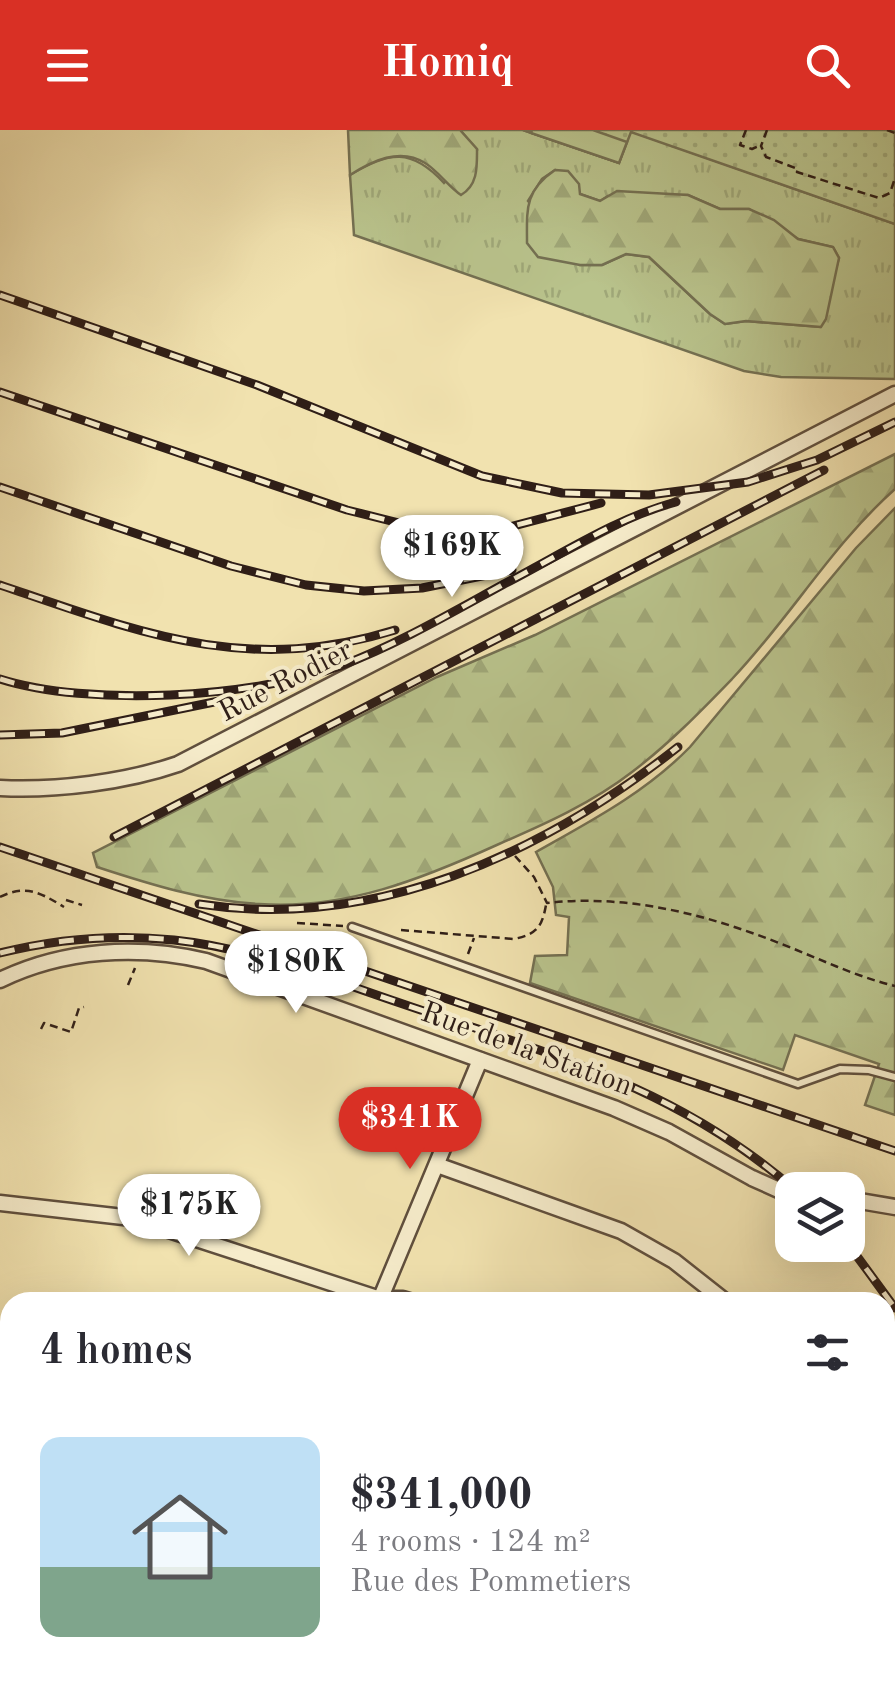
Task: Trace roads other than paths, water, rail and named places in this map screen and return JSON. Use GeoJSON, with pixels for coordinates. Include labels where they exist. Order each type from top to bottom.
{"type":"FeatureCollection","features":[{"type":"Feature","properties":{"kind":"street","name":"Rue Rodier"},"geometry":{"type":"LineString","coordinates":[[0,788],[44,788],[138,776],[178,764],[895,394]]}},
{"type":"Feature","properties":{"kind":"street","name":"Rue de la Station"},"geometry":{"type":"LineString","coordinates":[[0,980],[44,963],[86,954],[175,954],[224,967],[643,1120],[775,1189]]}},
{"type":"Feature","properties":{"kind":"street"},"geometry":{"type":"LineString","coordinates":[[385,1292],[480,1060]]}},
{"type":"Feature","properties":{"kind":"street"},"geometry":{"type":"LineString","coordinates":[[437,1165],[621,1231],[674,1261],[713,1292]]}},
{"type":"Feature","properties":{"kind":"street"},"geometry":{"type":"LineString","coordinates":[[865,1202],[895,1207]]}},
{"type":"Feature","properties":{"kind":"street"},"geometry":{"type":"LineString","coordinates":[[0,1203],[132,1218],[354,1292]]}},
{"type":"Feature","properties":{"kind":"lane"},"geometry":{"type":"LineString","coordinates":[[352,927],[798,1084],[840,1069],[868,1070],[895,1077]]}},
{"type":"Feature","properties":{"kind":"railway"},"geometry":{"type":"LineString","coordinates":[[0,295],[257,385],[482,476],[562,493],[649,495],[748,482],[817,460],[895,422]]}},
{"type":"Feature","properties":{"kind":"railway"},"geometry":{"type":"LineString","coordinates":[[0,392],[347,510],[419,528],[452,532],[498,530],[601,503]]}},
{"type":"Feature","properties":{"kind":"railway"},"geometry":{"type":"LineString","coordinates":[[114,837],[824,470]]}},
{"type":"Feature","properties":{"kind":"railway"},"geometry":{"type":"LineString","coordinates":[[0,487],[231,566],[306,585],[364,591],[422,588],[512,570]]}},
{"type":"Feature","properties":{"kind":"railway"},"geometry":{"type":"LineString","coordinates":[[0,679],[36,688],[123,696],[217,692],[304,677],[382,648],[610,528],[676,502]]}},
{"type":"Feature","properties":{"kind":"railway"},"geometry":{"type":"LineString","coordinates":[[0,585],[147,632],[241,648],[290,649],[341,643],[395,630]]}},
{"type":"Feature","properties":{"kind":"railway"},"geometry":{"type":"LineString","coordinates":[[0,735],[62,733],[219,701]]}},
{"type":"Feature","properties":{"kind":"railway"},"geometry":{"type":"LineString","coordinates":[[199,904],[265,909],[329,906],[392,894],[454,876],[571,820],[678,747]]}},
{"type":"Feature","properties":{"kind":"railway"},"geometry":{"type":"LineString","coordinates":[[0,847],[895,1151]]}},
{"type":"Feature","properties":{"kind":"railway"},"geometry":{"type":"LineString","coordinates":[[0,953],[86,939],[152,938],[203,944],[288,965],[608,1076],[704,1124],[775,1174]]}},
{"type":"Feature","properties":{"kind":"railway"},"geometry":{"type":"LineString","coordinates":[[861,1262],[883,1292]]}}]}
